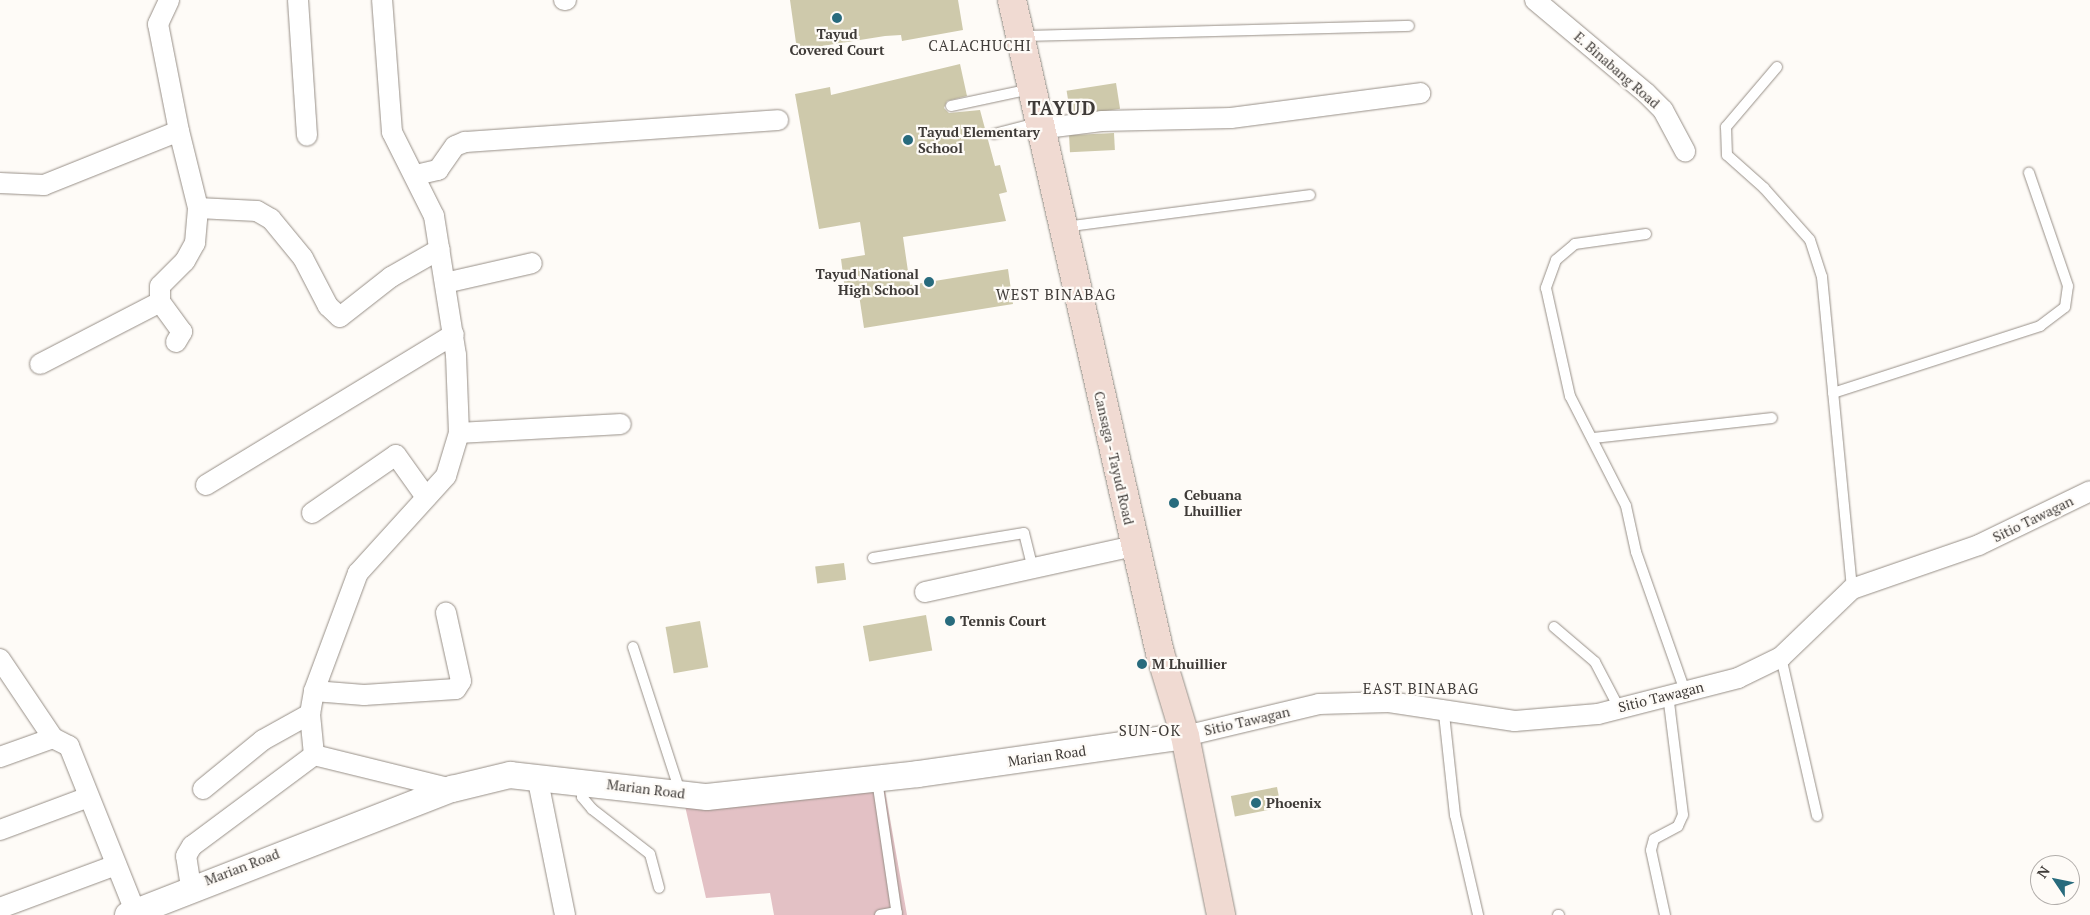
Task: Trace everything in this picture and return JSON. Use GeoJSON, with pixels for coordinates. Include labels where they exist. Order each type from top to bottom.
{"type":"FeatureCollection","features":[{"type":"Feature","properties":{"kind":"highway","name":"Cansaga - Tayud Road"},"geometry":{"type":"LineString","coordinates":[[1012,0],[1037,126],[1135,546],[1186,736],[1220,915]]}},
{"type":"Feature","properties":{"kind":"street"},"geometry":{"type":"LineString","coordinates":[[169,0],[158,24],[179,131],[198,208],[195,243],[185,261],[160,286],[160,302],[178,322],[182,332],[176,342]]}},
{"type":"Feature","properties":{"kind":"street"},"geometry":{"type":"LineString","coordinates":[[298,0],[307,136]]}},
{"type":"Feature","properties":{"kind":"street"},"geometry":{"type":"LineString","coordinates":[[314,755],[310,714],[314,691],[358,573],[446,476],[459,432],[454,334],[440,249],[434,216],[416,175],[402,159],[392,132],[382,0]]}},
{"type":"Feature","properties":{"kind":"street","name":"E. Binabang Road"},"geometry":{"type":"LineString","coordinates":[[1536,0],[1646,93],[1663,110],[1685,151]]}},
{"type":"Feature","properties":{"kind":"street"},"geometry":{"type":"LineString","coordinates":[[1037,126],[1231,118],[1420,93]]}},
{"type":"Feature","properties":{"kind":"street"},"geometry":{"type":"LineString","coordinates":[[416,175],[438,170],[455,146],[465,142],[778,120]]}},
{"type":"Feature","properties":{"kind":"street"},"geometry":{"type":"LineString","coordinates":[[0,183],[44,185],[179,131]]}},
{"type":"Feature","properties":{"kind":"street"},"geometry":{"type":"LineString","coordinates":[[198,208],[257,211],[271,219],[302,258],[328,306],[340,317],[391,277],[440,249]]}},
{"type":"Feature","properties":{"kind":"street"},"geometry":{"type":"LineString","coordinates":[[445,283],[532,263]]}},
{"type":"Feature","properties":{"kind":"street"},"geometry":{"type":"LineString","coordinates":[[40,364],[160,302]]}},
{"type":"Feature","properties":{"kind":"street"},"geometry":{"type":"LineString","coordinates":[[206,485],[454,334]]}},
{"type":"Feature","properties":{"kind":"street"},"geometry":{"type":"LineString","coordinates":[[459,432],[621,424]]}},
{"type":"Feature","properties":{"kind":"street"},"geometry":{"type":"LineString","coordinates":[[312,512],[396,455],[426,497]]}},
{"type":"Feature","properties":{"kind":"street","name":"Sitio Tawagan"},"geometry":{"type":"LineString","coordinates":[[1186,736],[1319,704],[1389,702],[1444,714],[1515,721],[1619,708],[1738,678],[1781,657],[1852,589],[1979,545],[2090,491]]}},
{"type":"Feature","properties":{"kind":"street"},"geometry":{"type":"LineString","coordinates":[[925,592],[1135,546]]}},
{"type":"Feature","properties":{"kind":"street"},"geometry":{"type":"LineString","coordinates":[[314,691],[364,695],[456,689],[461,681],[446,614]]}},
{"type":"Feature","properties":{"kind":"street"},"geometry":{"type":"LineString","coordinates":[[0,659],[53,738],[69,746],[86,798],[116,865],[141,911]]}},
{"type":"Feature","properties":{"kind":"street"},"geometry":{"type":"LineString","coordinates":[[203,789],[263,740],[310,714]]}},
{"type":"Feature","properties":{"kind":"street","name":"Marian Road"},"geometry":{"type":"LineString","coordinates":[[141,911],[191,887],[452,789],[510,775],[582,781],[707,797],[877,779],[1186,736]]}},
{"type":"Feature","properties":{"kind":"street"},"geometry":{"type":"LineString","coordinates":[[0,757],[53,738]]}},
{"type":"Feature","properties":{"kind":"street"},"geometry":{"type":"LineString","coordinates":[[314,755],[452,789]]}},
{"type":"Feature","properties":{"kind":"street"},"geometry":{"type":"LineString","coordinates":[[191,887],[186,856],[192,846],[314,755]]}},
{"type":"Feature","properties":{"kind":"street"},"geometry":{"type":"LineString","coordinates":[[537,776],[565,915]]}},
{"type":"Feature","properties":{"kind":"street"},"geometry":{"type":"LineString","coordinates":[[0,830],[86,798]]}},
{"type":"Feature","properties":{"kind":"street"},"geometry":{"type":"LineString","coordinates":[[0,908],[116,865]]}},
{"type":"Feature","properties":{"kind":"lane"},"geometry":{"type":"LineString","coordinates":[[1020,36],[1409,26]]}},
{"type":"Feature","properties":{"kind":"lane"},"geometry":{"type":"LineString","coordinates":[[1777,67],[1726,127],[1727,155],[1764,188],[1810,240],[1822,277],[1852,589]]}},
{"type":"Feature","properties":{"kind":"lane"},"geometry":{"type":"LineString","coordinates":[[951,106],[1030,89]]}},
{"type":"Feature","properties":{"kind":"lane"},"geometry":{"type":"LineString","coordinates":[[994,134],[1037,126]]}},
{"type":"Feature","properties":{"kind":"lane"},"geometry":{"type":"LineString","coordinates":[[1833,393],[2040,326],[2065,307],[2068,286],[2029,173]]}},
{"type":"Feature","properties":{"kind":"lane"},"geometry":{"type":"LineString","coordinates":[[1061,228],[1310,196]]}},
{"type":"Feature","properties":{"kind":"lane"},"geometry":{"type":"LineString","coordinates":[[1646,234],[1575,244],[1556,260],[1546,288],[1570,396],[1594,438],[1626,506],[1636,552],[1677,693],[1683,815],[1678,826],[1654,839],[1651,850],[1664,915]]}},
{"type":"Feature","properties":{"kind":"lane"},"geometry":{"type":"LineString","coordinates":[[1594,438],[1772,418]]}},
{"type":"Feature","properties":{"kind":"lane"},"geometry":{"type":"LineString","coordinates":[[873,558],[1024,533],[1033,568]]}},
{"type":"Feature","properties":{"kind":"lane"},"geometry":{"type":"LineString","coordinates":[[1554,627],[1595,662],[1619,708]]}},
{"type":"Feature","properties":{"kind":"lane"},"geometry":{"type":"LineString","coordinates":[[633,647],[680,794]]}},
{"type":"Feature","properties":{"kind":"lane"},"geometry":{"type":"LineString","coordinates":[[1781,657],[1817,816]]}},
{"type":"Feature","properties":{"kind":"lane"},"geometry":{"type":"LineString","coordinates":[[1444,714],[1455,815],[1478,915]]}},
{"type":"Feature","properties":{"kind":"lane"},"geometry":{"type":"LineString","coordinates":[[877,779],[897,914],[880,915]]}},
{"type":"Feature","properties":{"kind":"lane"},"geometry":{"type":"LineString","coordinates":[[582,781],[582,797],[592,809],[650,854],[658,888]]}},
{"type":"Feature","properties":{"kind":"shaded area"},"geometry":{"type":"Polygon","coordinates":[[[884,785],[907,915],[774,915],[770,893],[706,898],[685,806],[884,785]]]}},
{"type":"Feature","properties":{"kind":"building"},"geometry":{"type":"Polygon","coordinates":[[[790,0],[958,0],[963,30],[902,41],[901,35],[885,36],[797,50],[790,0]]]}},
{"type":"Feature","properties":{"kind":"building","name":"Tayud Elementary School"},"geometry":{"type":"Polygon","coordinates":[[[960,64],[967,96],[947,101],[944,108],[949,113],[980,110],[995,166],[1000,165],[1007,192],[999,194],[1006,221],[903,237],[910,285],[1008,269],[1013,304],[864,328],[858,288],[845,290],[841,259],[865,255],[860,222],[819,229],[795,94],[830,87],[831,95],[960,64]]]}},
{"type":"Feature","properties":{"kind":"building"},"geometry":{"type":"Polygon","coordinates":[[[1116,83],[1120,109],[1071,117],[1067,91],[1116,83]]]}},
{"type":"Feature","properties":{"kind":"building"},"geometry":{"type":"Polygon","coordinates":[[[1114,133],[1115,150],[1070,152],[1069,135],[1114,133]]]}},
{"type":"Feature","properties":{"kind":"building"},"geometry":{"type":"Polygon","coordinates":[[[844,563],[846,580],[817,583],[815,567],[844,563]]]}},
{"type":"Feature","properties":{"kind":"building"},"geometry":{"type":"Polygon","coordinates":[[[926,615],[932,650],[869,662],[863,626],[926,615]]]}},
{"type":"Feature","properties":{"kind":"building"},"geometry":{"type":"Polygon","coordinates":[[[700,621],[708,667],[674,673],[666,627],[700,621]]]}},
{"type":"Feature","properties":{"kind":"building","name":"Phoenix"},"geometry":{"type":"Polygon","coordinates":[[[1277,787],[1281,808],[1235,817],[1231,796],[1277,787]]]}},
{"type":"Feature","properties":{"kind":"place","name":"Tayud Covered Court"},"geometry":{"type":"Point","coordinates":[837,18]}},
{"type":"Feature","properties":{"kind":"place","name":"Tayud Elementary School"},"geometry":{"type":"Point","coordinates":[908,140]}},
{"type":"Feature","properties":{"kind":"place","name":"Tayud National High School"},"geometry":{"type":"Point","coordinates":[929,282]}},
{"type":"Feature","properties":{"kind":"place","name":"Cebuana Lhuillier"},"geometry":{"type":"Point","coordinates":[1174,503]}},
{"type":"Feature","properties":{"kind":"place","name":"Tennis Court"},"geometry":{"type":"Point","coordinates":[950,621]}},
{"type":"Feature","properties":{"kind":"place","name":"M Lhuillier"},"geometry":{"type":"Point","coordinates":[1142,664]}},
{"type":"Feature","properties":{"kind":"place","name":"Phoenix"},"geometry":{"type":"Point","coordinates":[1256,803]}},
{"type":"Feature","properties":{"kind":"district","name":"CALACHUCHI"},"geometry":{"type":"Point","coordinates":[980,46]}},
{"type":"Feature","properties":{"kind":"district","name":"TAYUD"},"geometry":{"type":"Point","coordinates":[1062,108]}},
{"type":"Feature","properties":{"kind":"district","name":"WEST BINABAG"},"geometry":{"type":"Point","coordinates":[1056,295]}},
{"type":"Feature","properties":{"kind":"district","name":"EAST BINABAG"},"geometry":{"type":"Point","coordinates":[1421,689]}},
{"type":"Feature","properties":{"kind":"district","name":"SUN-OK"},"geometry":{"type":"Point","coordinates":[1150,731]}}]}
